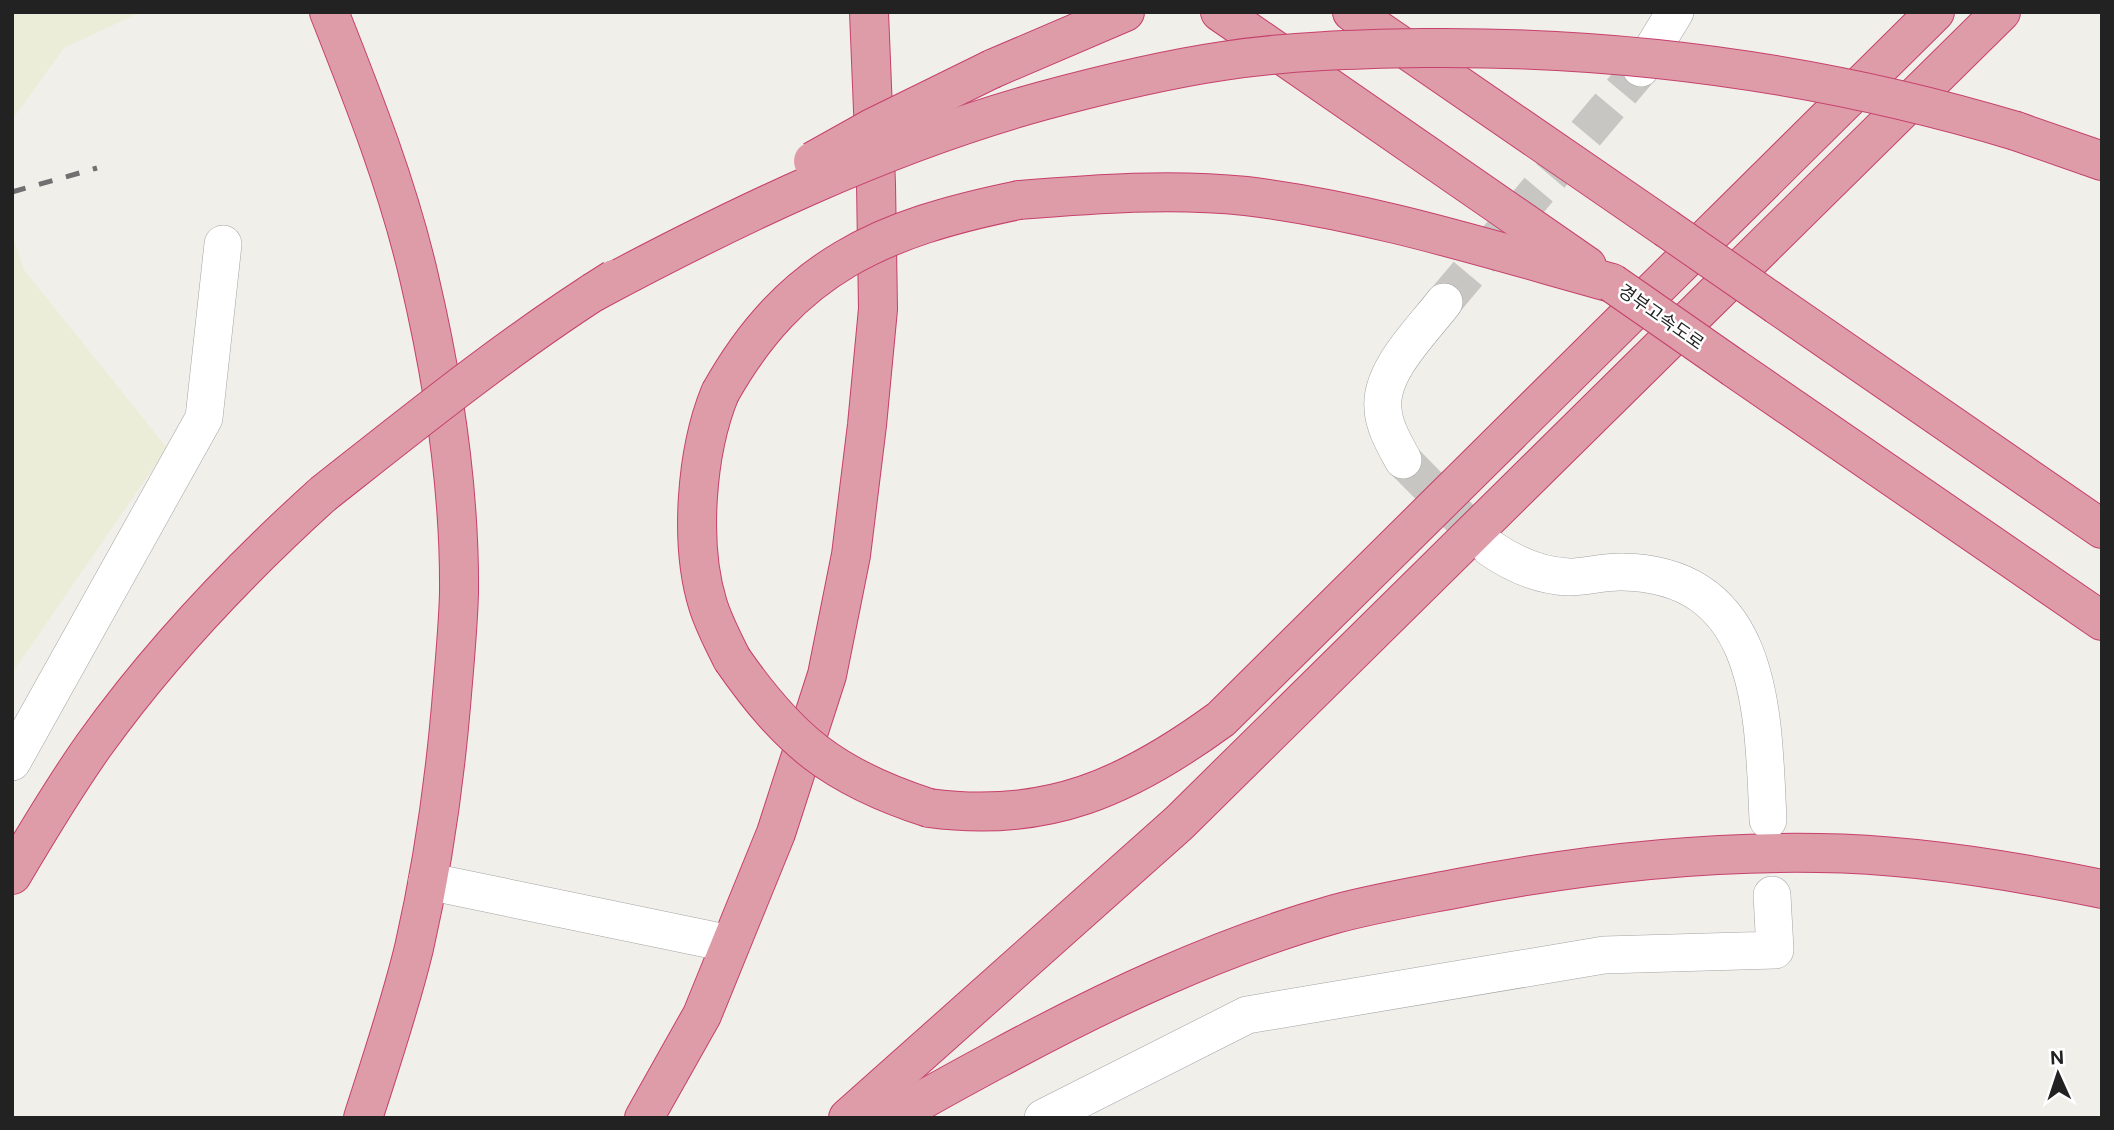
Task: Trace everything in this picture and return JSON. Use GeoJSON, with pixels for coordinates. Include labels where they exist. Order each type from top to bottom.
{"type":"FeatureCollection","features":[{"type":"Feature","properties":{"kind":"highway"},"geometry":{"type":"LineString","coordinates":[[329,12],[367,110],[418,274],[436,355],[448,434],[456,515],[459,593],[447,747],[427,881],[414,949],[363,1118]]}},
{"type":"Feature","properties":{"kind":"highway"},"geometry":{"type":"LineString","coordinates":[[644,1118],[702,1015],[776,833],[827,675],[851,555],[878,309],[869,12]]}},
{"type":"Feature","properties":{"kind":"highway","name":"경부고속도로"},"geometry":{"type":"LineString","coordinates":[[1220,12],[2102,621]]}},
{"type":"Feature","properties":{"kind":"highway"},"geometry":{"type":"LineString","coordinates":[[1352,12],[2102,529]]}},
{"type":"Feature","properties":{"kind":"highway"},"geometry":{"type":"LineString","coordinates":[[1612,283],[1398,226],[1310,207],[1193,192],[1143,192],[1019,200],[955,214],[908,229],[871,244],[811,281],[769,320],[750,344],[720,393],[711,415],[699,497],[698,548],[708,603],[732,659],[775,716],[821,758],[866,784],[929,808],[1002,811],[1033,809],[1075,799],[1126,779],[1158,762],[1221,719],[1935,12]]}},
{"type":"Feature","properties":{"kind":"highway"},"geometry":{"type":"LineString","coordinates":[[848,1118],[1180,823],[2001,12]]}},
{"type":"Feature","properties":{"kind":"highway"},"geometry":{"type":"LineString","coordinates":[[12,875],[48,814],[95,744],[152,672],[218,597],[323,494],[432,408],[527,337],[592,293],[765,187],[872,128],[992,69],[1108,19]]}},
{"type":"Feature","properties":{"kind":"highway"},"geometry":{"type":"LineString","coordinates":[[592,293],[686,243],[778,199],[915,143],[1043,101],[1128,80],[1223,61],[1306,52],[1510,48],[1590,52],[1702,64],[1841,86],[1898,99],[2016,131],[2102,160]]}},
{"type":"Feature","properties":{"kind":"highway"},"geometry":{"type":"LineString","coordinates":[[892,1118],[1052,1029],[1133,991],[1248,943],[1336,914],[1502,880],[1596,866],[1671,859],[1820,853],[1892,857],[1954,865],[2102,890]]}},
{"type":"Feature","properties":{"kind":"street"},"geometry":{"type":"LineString","coordinates":[[1641,68],[1675,12]]}},
{"type":"Feature","properties":{"kind":"street"},"geometry":{"type":"LineString","coordinates":[[12,762],[204,418],[223,244]]}},
{"type":"Feature","properties":{"kind":"street"},"geometry":{"type":"LineString","coordinates":[[1403,460],[1390,435],[1383,409],[1385,387],[1395,364],[1444,302]]}},
{"type":"Feature","properties":{"kind":"street"},"geometry":{"type":"LineString","coordinates":[[1490,548],[1507,560],[1537,571],[1569,577],[1623,572],[1671,578],[1705,596],[1736,632],[1752,666],[1763,724],[1768,820]]}},
{"type":"Feature","properties":{"kind":"street"},"geometry":{"type":"LineString","coordinates":[[427,881],[731,944]]}},
{"type":"Feature","properties":{"kind":"street"},"geometry":{"type":"LineString","coordinates":[[1043,1118],[1247,1015],[1604,956],[1775,950],[1772,895]]}},
{"type":"Feature","properties":{"kind":"green space"},"geometry":{"type":"Polygon","coordinates":[[[12,12],[141,12],[64,48],[12,120],[12,12]]]}},
{"type":"Feature","properties":{"kind":"green space"},"geometry":{"type":"Polygon","coordinates":[[[12,234],[24,270],[167,448],[12,673],[12,234]]]}},
{"type":"Feature","properties":{"kind":"tunnel"},"geometry":{"type":"LineString","coordinates":[[1444,302],[1641,68]]}},
{"type":"Feature","properties":{"kind":"tunnel"},"geometry":{"type":"LineString","coordinates":[[1403,460],[1490,548]]}},
{"type":"Feature","properties":{"kind":"railway"},"geometry":{"type":"LineString","coordinates":[[12,192],[97,168]]}}]}
